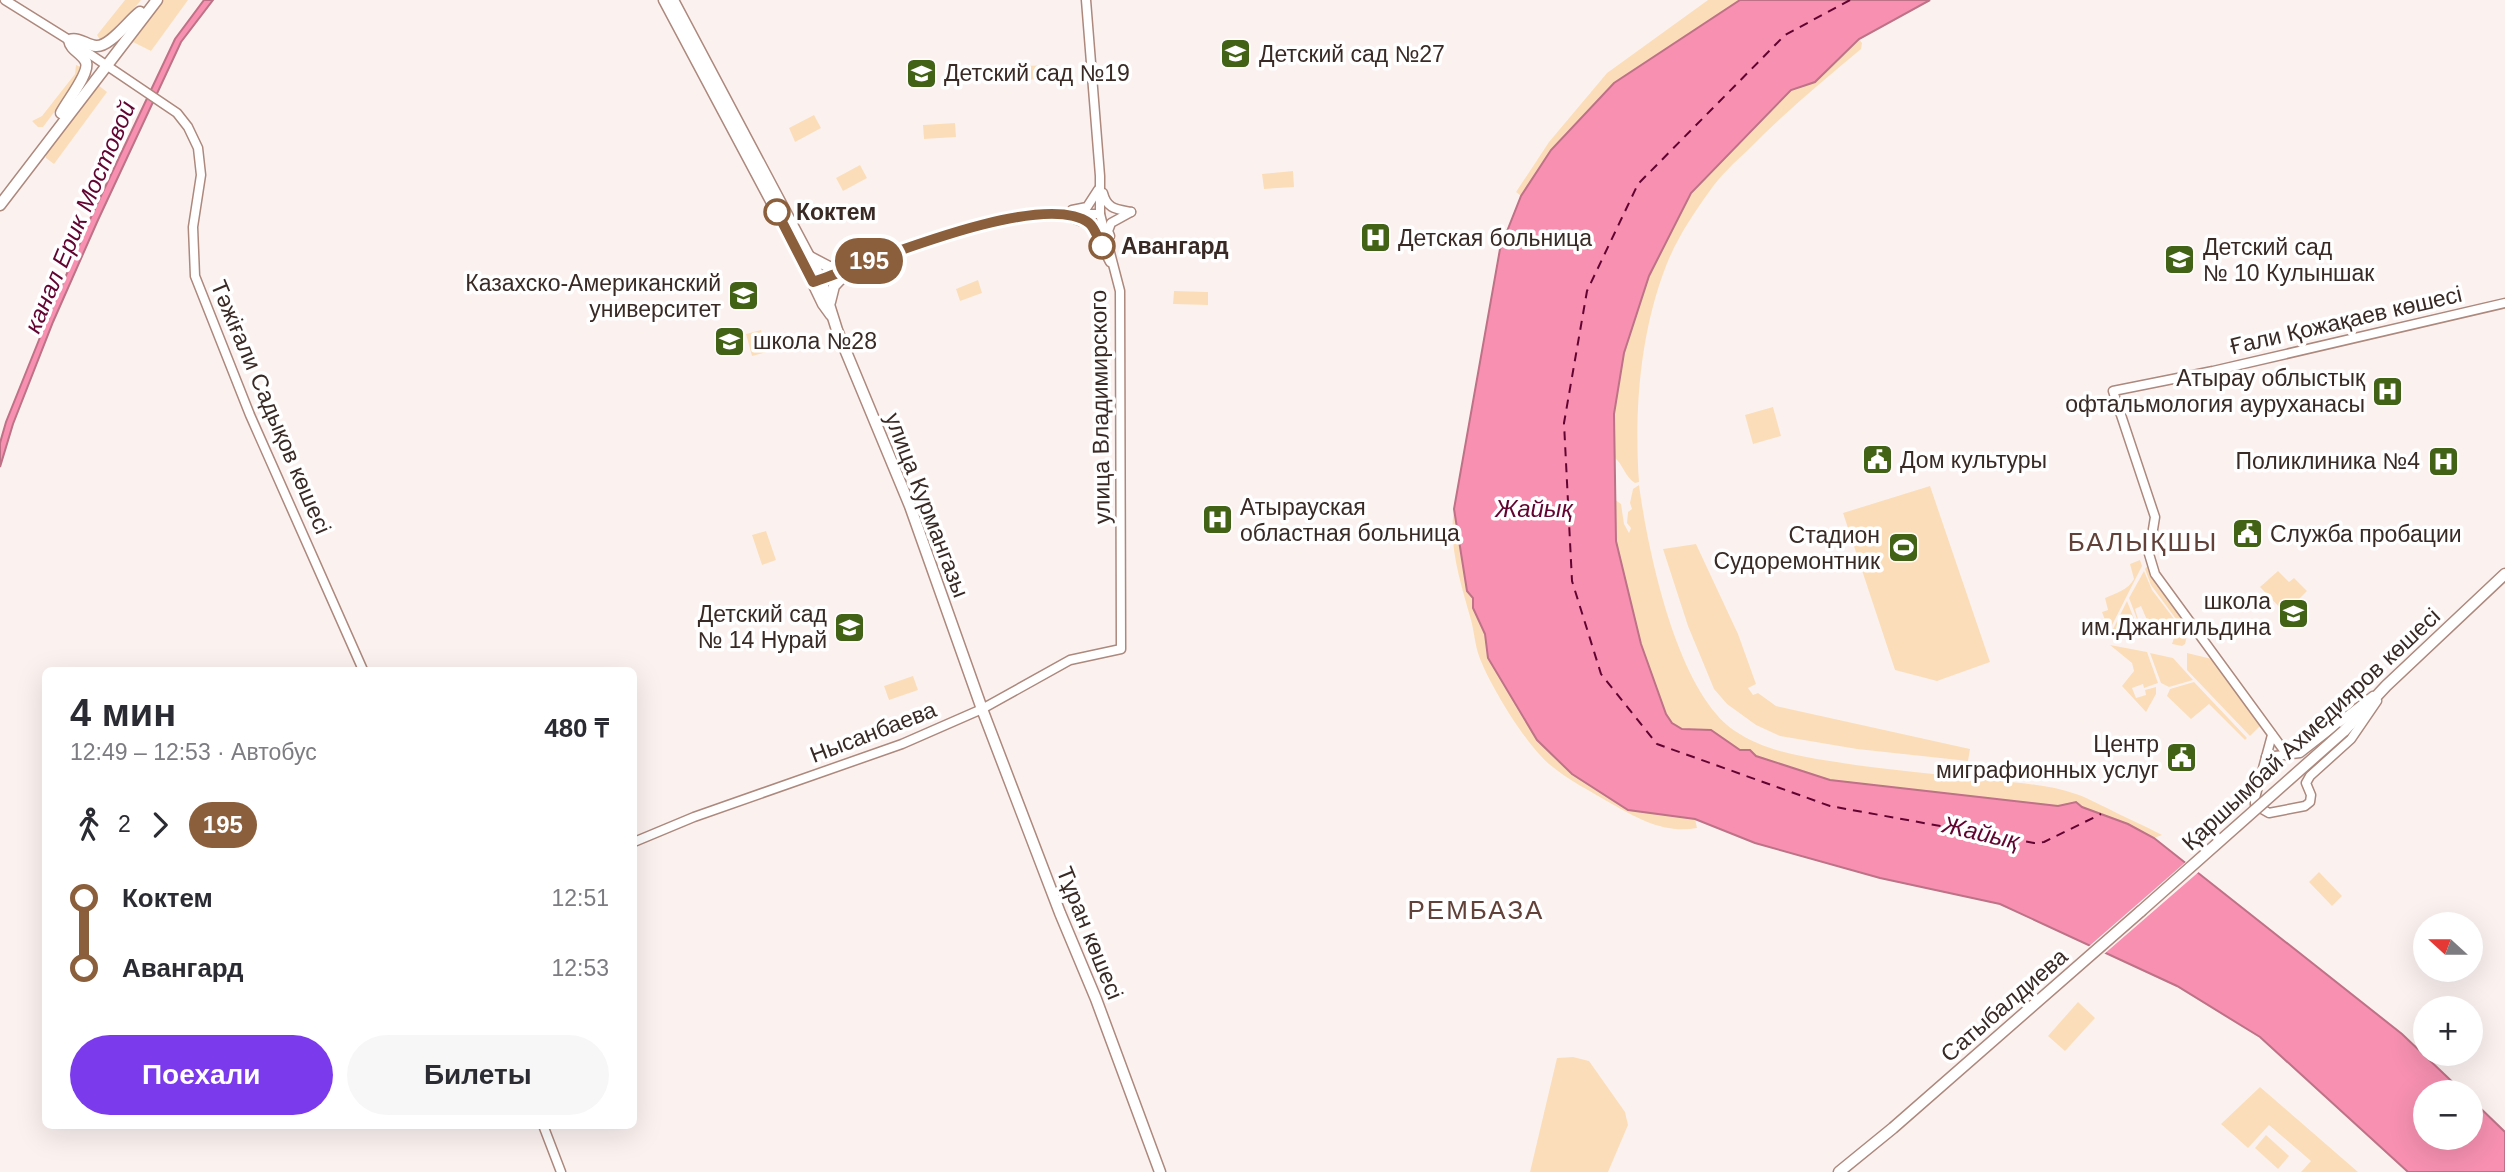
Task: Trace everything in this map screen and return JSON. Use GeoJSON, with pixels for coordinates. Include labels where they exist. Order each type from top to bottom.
{"type":"FeatureCollection","features":[{"type":"Feature","properties":{"kind":"main road"},"geometry":{"type":"LineString","coordinates":[[0,205],[149,0]]}},
{"type":"Feature","properties":{"kind":"main road"},"geometry":{"type":"LineString","coordinates":[[0,194],[61,113],[157,0]]}},
{"type":"Feature","properties":{"kind":"main road","name":"улица Курмангазы"},"geometry":{"type":"LineString","coordinates":[[664,0],[830,302],[832,316],[910,506],[982,709]]}},
{"type":"Feature","properties":{"kind":"main road","name":"улица Курмангазы"},"geometry":{"type":"LineString","coordinates":[[673,0],[808,256],[823,304],[832,316]]}},
{"type":"Feature","properties":{"kind":"main road"},"geometry":{"type":"LineString","coordinates":[[61,113],[85,75],[86,67],[85,61],[72,49],[69,40],[79,39],[93,46],[108,43],[140,12]]}},
{"type":"Feature","properties":{"kind":"main road"},"geometry":{"type":"LineString","coordinates":[[808,256],[824,265],[852,267]]}},
{"type":"Feature","properties":{"kind":"main road"},"geometry":{"type":"LineString","coordinates":[[830,302],[834,286],[852,267]]}},
{"type":"Feature","properties":{"kind":"main road","name":"Қаршымбай Ахмедияров көшесі"},"geometry":{"type":"LineString","coordinates":[[2141,911],[2344,731],[2386,687],[2505,574]]}},
{"type":"Feature","properties":{"kind":"main road","name":"Тұран көшесі"},"geometry":{"type":"LineString","coordinates":[[982,709],[1096,999],[1160,1172]]}},
{"type":"Feature","properties":{"kind":"main road","name":"Сатыбалдиева"},"geometry":{"type":"LineString","coordinates":[[1839,1172],[2141,911]]}},
{"type":"Feature","properties":{"kind":"street","name":"Тәжіғали Садықов көшесі"},"geometry":{"type":"LineString","coordinates":[[5,0],[177,113],[188,127],[198,148],[201,175],[193,227],[195,276],[250,415],[362,667]]}},
{"type":"Feature","properties":{"kind":"street","name":"улица Владимирского"},"geometry":{"type":"LineString","coordinates":[[1087,0],[1100,214],[1120,291],[1121,649]]}},
{"type":"Feature","properties":{"kind":"street"},"geometry":{"type":"LineString","coordinates":[[1063,214],[1087,207],[1100,184]]}},
{"type":"Feature","properties":{"kind":"street"},"geometry":{"type":"LineString","coordinates":[[1100,184],[1105,203],[1111,208],[1131,212],[1111,223],[1108,231],[1115,258],[1114,266]]}},
{"type":"Feature","properties":{"kind":"street"},"geometry":{"type":"LineString","coordinates":[[1063,214],[1091,225],[1108,260],[1114,266]]}},
{"type":"Feature","properties":{"kind":"street"},"geometry":{"type":"LineString","coordinates":[[817,280],[940,236],[979,225],[1017,217],[1100,214]]}},
{"type":"Feature","properties":{"kind":"street","name":"Ғали Қожақаев көшесі"},"geometry":{"type":"LineString","coordinates":[[2272,735],[2160,583],[2149,554],[2155,517],[2113,391],[2213,371],[2505,303]]}},
{"type":"Feature","properties":{"kind":"street","name":"Нысанбаева"},"geometry":{"type":"LineString","coordinates":[[637,841],[694,817],[902,744],[982,709],[1070,660],[1121,649]]}},
{"type":"Feature","properties":{"kind":"street"},"geometry":{"type":"LineString","coordinates":[[2272,735],[2255,805],[2269,813],[2305,806],[2310,802],[2311,795],[2306,783],[2309,776],[2351,739],[2386,687]]}},
{"type":"Feature","properties":{"kind":"street"},"geometry":{"type":"LineString","coordinates":[[2266,757],[2300,753],[2386,687]]}},
{"type":"Feature","properties":{"kind":"street"},"geometry":{"type":"LineString","coordinates":[[2272,735],[2288,756]]}},
{"type":"Feature","properties":{"kind":"street"},"geometry":{"type":"LineString","coordinates":[[545,1129],[561,1172]]}},
{"type":"Feature","properties":{"kind":"shaded area"},"geometry":{"type":"Polygon","coordinates":[[[125,0],[141,0],[109,39],[102,43],[97,35],[125,0]]]}},
{"type":"Feature","properties":{"kind":"shaded area"},"geometry":{"type":"Polygon","coordinates":[[[164,0],[188,0],[151,51],[133,42],[164,0]]]}},
{"type":"Feature","properties":{"kind":"shaded area"},"geometry":{"type":"Polygon","coordinates":[[[1708,0],[1740,0],[1614,83],[1551,150],[1521,196],[1516,192],[1549,142],[1607,73],[1708,0]]]}},
{"type":"Feature","properties":{"kind":"shaded area"},"geometry":{"type":"Polygon","coordinates":[[[1859,39],[1862,43],[1861,49],[1790,110],[1713,186],[1675,247],[1657,292],[1645,345],[1638,400],[1639,482],[1635,483],[1613,456],[1614,414],[1624,354],[1649,276],[1691,193],[1791,90],[1815,82],[1859,39]]]}},
{"type":"Feature","properties":{"kind":"shaded area"},"geometry":{"type":"Polygon","coordinates":[[[76,65],[83,68],[83,74],[43,127],[38,127],[32,121],[42,116],[75,74],[76,65]]]}},
{"type":"Feature","properties":{"kind":"shaded area"},"geometry":{"type":"Polygon","coordinates":[[[1052,65],[1052,78],[1025,80],[1024,66],[1052,65]]]}},
{"type":"Feature","properties":{"kind":"shaded area"},"geometry":{"type":"Polygon","coordinates":[[[98,85],[107,92],[54,164],[46,158],[46,151],[98,85]]]}},
{"type":"Feature","properties":{"kind":"shaded area"},"geometry":{"type":"Polygon","coordinates":[[[814,115],[821,128],[795,142],[789,128],[814,115]]]}},
{"type":"Feature","properties":{"kind":"shaded area"},"geometry":{"type":"Polygon","coordinates":[[[955,123],[956,137],[924,139],[923,125],[955,123]]]}},
{"type":"Feature","properties":{"kind":"shaded area"},"geometry":{"type":"Polygon","coordinates":[[[860,165],[867,178],[843,191],[836,178],[860,165]]]}},
{"type":"Feature","properties":{"kind":"shaded area"},"geometry":{"type":"Polygon","coordinates":[[[1293,171],[1294,187],[1264,189],[1262,174],[1293,171]]]}},
{"type":"Feature","properties":{"kind":"shaded area"},"geometry":{"type":"Polygon","coordinates":[[[978,280],[982,293],[960,301],[956,289],[978,280]]]}},
{"type":"Feature","properties":{"kind":"shaded area"},"geometry":{"type":"Polygon","coordinates":[[[1174,291],[1208,292],[1208,305],[1173,304],[1174,291]]]}},
{"type":"Feature","properties":{"kind":"shaded area"},"geometry":{"type":"Polygon","coordinates":[[[761,330],[767,352],[752,356],[746,334],[761,330]]]}},
{"type":"Feature","properties":{"kind":"shaded area"},"geometry":{"type":"Polygon","coordinates":[[[1773,407],[1781,436],[1753,444],[1745,415],[1773,407]]]}},
{"type":"Feature","properties":{"kind":"shaded area"},"geometry":{"type":"Polygon","coordinates":[[[1639,485],[1658,582],[1682,653],[1697,685],[1715,712],[1735,731],[1769,748],[1805,757],[2056,788],[2083,797],[2162,835],[2154,838],[2128,824],[2069,803],[2059,806],[1830,780],[1755,756],[1750,750],[1740,750],[1711,730],[1682,729],[1672,723],[1666,714],[1641,644],[1616,541],[1614,499],[1621,504],[1624,524],[1629,533],[1631,528],[1627,523],[1628,512],[1632,509],[1630,503],[1633,489],[1639,485]]]}},
{"type":"Feature","properties":{"kind":"shaded area","name":"Стадион Судоремонтник"},"geometry":{"type":"Polygon","coordinates":[[[1930,486],[1990,662],[1937,681],[1895,670],[1843,513],[1930,486]]]}},
{"type":"Feature","properties":{"kind":"shaded area"},"geometry":{"type":"Polygon","coordinates":[[[1454,509],[1467,591],[1473,598],[1473,608],[1485,634],[1489,658],[1628,810],[1695,819],[1697,828],[1674,829],[1653,824],[1587,790],[1549,764],[1519,729],[1499,697],[1476,647],[1454,551],[1454,509]]]}},
{"type":"Feature","properties":{"kind":"shaded area"},"geometry":{"type":"Polygon","coordinates":[[[766,531],[776,560],[762,565],[752,535],[766,531]]]}},
{"type":"Feature","properties":{"kind":"shaded area"},"geometry":{"type":"Polygon","coordinates":[[[1696,544],[1738,634],[1756,684],[1748,688],[1753,695],[1758,693],[1776,706],[1970,749],[1968,761],[1857,749],[1780,736],[1756,725],[1727,704],[1714,689],[1688,626],[1663,549],[1696,544]]]}},
{"type":"Feature","properties":{"kind":"shaded area"},"geometry":{"type":"Polygon","coordinates":[[[2140,560],[2142,566],[2109,631],[2102,612],[2108,610],[2105,598],[2131,583],[2134,579],[2130,564],[2140,560]]]}},
{"type":"Feature","properties":{"kind":"shaded area"},"geometry":{"type":"Polygon","coordinates":[[[2148,565],[2156,585],[2191,630],[2187,634],[2151,585],[2145,569],[2148,565]]]}},
{"type":"Feature","properties":{"kind":"shaded area"},"geometry":{"type":"Polygon","coordinates":[[[2144,571],[2152,590],[2187,636],[2182,646],[2172,644],[2174,638],[2165,625],[2142,633],[2139,624],[2147,620],[2141,606],[2135,609],[2137,619],[2129,598],[2144,571]]]}},
{"type":"Feature","properties":{"kind":"shaded area"},"geometry":{"type":"Polygon","coordinates":[[[2278,571],[2289,582],[2294,578],[2307,591],[2285,613],[2260,587],[2278,571]]]}},
{"type":"Feature","properties":{"kind":"shaded area"},"geometry":{"type":"Polygon","coordinates":[[[2127,601],[2142,639],[2111,633],[2127,601]]]}},
{"type":"Feature","properties":{"kind":"shaded area"},"geometry":{"type":"Polygon","coordinates":[[[2110,645],[2147,652],[2158,683],[2144,688],[2143,684],[2132,688],[2136,698],[2146,695],[2145,690],[2156,687],[2156,694],[2146,712],[2122,686],[2134,671],[2132,663],[2110,645]]]}},
{"type":"Feature","properties":{"kind":"shaded area"},"geometry":{"type":"Polygon","coordinates":[[[2150,653],[2173,658],[2193,680],[2169,687],[2161,683],[2150,653]]]}},
{"type":"Feature","properties":{"kind":"shaded area"},"geometry":{"type":"Polygon","coordinates":[[[2187,653],[2212,659],[2261,725],[2250,736],[2187,670],[2187,653]]]}},
{"type":"Feature","properties":{"kind":"shaded area"},"geometry":{"type":"Polygon","coordinates":[[[913,676],[918,690],[889,700],[884,686],[913,676]]]}},
{"type":"Feature","properties":{"kind":"shaded area"},"geometry":{"type":"Polygon","coordinates":[[[2194,682],[2247,738],[2245,740],[2209,704],[2191,719],[2167,696],[2170,689],[2194,682]]]}},
{"type":"Feature","properties":{"kind":"shaded area"},"geometry":{"type":"Polygon","coordinates":[[[2319,872],[2342,896],[2332,906],[2309,882],[2319,872]]]}},
{"type":"Feature","properties":{"kind":"shaded area"},"geometry":{"type":"Polygon","coordinates":[[[2078,1002],[2095,1018],[2065,1051],[2048,1036],[2078,1002]]]}},
{"type":"Feature","properties":{"kind":"shaded area"},"geometry":{"type":"Polygon","coordinates":[[[1573,1057],[1589,1061],[1625,1112],[1628,1125],[1608,1172],[1530,1172],[1557,1058],[1573,1057]]]}},
{"type":"Feature","properties":{"kind":"shaded area"},"geometry":{"type":"Polygon","coordinates":[[[2260,1087],[2358,1172],[2301,1172],[2311,1161],[2269,1125],[2248,1148],[2221,1124],[2260,1087]]]}},
{"type":"Feature","properties":{"kind":"shaded area"},"geometry":{"type":"Polygon","coordinates":[[[2266,1135],[2289,1156],[2278,1169],[2255,1148],[2266,1135]]]}},
{"type":"Feature","properties":{"kind":"water","name":"канал Ерик Мостовой"},"geometry":{"type":"Polygon","coordinates":[[[204,0],[213,0],[181,42],[53,322],[13,424],[0,467],[0,443],[6,422],[91,217],[175,39],[204,0]]]}},
{"type":"Feature","properties":{"kind":"water","name":"Жайық"},"geometry":{"type":"Polygon","coordinates":[[[1740,0],[1930,0],[1859,39],[1815,82],[1791,90],[1691,193],[1649,276],[1624,353],[1614,414],[1616,541],[1641,644],[1666,714],[1672,723],[1682,729],[1711,730],[1740,750],[1750,750],[1756,756],[1830,780],[2058,806],[2076,802],[2154,838],[2402,1034],[2413,1044],[2413,1066],[2436,1066],[2450,1080],[2413,1080],[2413,1150],[2483,1150],[2483,1111],[2505,1132],[2505,1172],[2408,1172],[2260,1037],[2177,986],[2000,904],[1880,878],[1755,843],[1695,819],[1628,810],[1572,774],[1537,740],[1488,658],[1485,634],[1473,608],[1473,598],[1467,591],[1454,509],[1500,249],[1521,196],[1551,150],[1614,83],[1740,0]]]}},
{"type":"Feature","properties":{"kind":"pier"},"geometry":{"type":"Polygon","coordinates":[[[2188,860],[2201,870],[2103,955],[2087,948],[2188,860]]]}},
{"type":"Feature","properties":{"kind":"ferry route"},"geometry":{"type":"LineString","coordinates":[[1850,0],[1785,35],[1638,184],[1587,291],[1564,423],[1572,581],[1601,674],[1657,744],[1830,806],[2034,843],[2044,842],[2101,814]]}},
{"type":"Feature","properties":{"kind":"bus line","name":"195"},"geometry":{"type":"LineString","coordinates":[[777,212],[813,282],[940,236],[1017,217],[1063,214],[1085,221],[1091,225],[1102,246]]}},
{"type":"Feature","properties":{"kind":"place","name":"Детский сад №27"},"geometry":{"type":"Point","coordinates":[1236,54]}},
{"type":"Feature","properties":{"kind":"place","name":"Детский сад №19"},"geometry":{"type":"Point","coordinates":[921,73]}},
{"type":"Feature","properties":{"kind":"place","name":"Коктем"},"geometry":{"type":"Point","coordinates":[777,212]}},
{"type":"Feature","properties":{"kind":"place","name":"Детская больница"},"geometry":{"type":"Point","coordinates":[1375,238]}},
{"type":"Feature","properties":{"kind":"place","name":"Авангард"},"geometry":{"type":"Point","coordinates":[1102,246]}},
{"type":"Feature","properties":{"kind":"place","name":"Детский сад № 10 Кулыншак"},"geometry":{"type":"Point","coordinates":[2180,260]}},
{"type":"Feature","properties":{"kind":"place","name":"Казахско-Американский университет"},"geometry":{"type":"Point","coordinates":[744,296]}},
{"type":"Feature","properties":{"kind":"place","name":"школа №28"},"geometry":{"type":"Point","coordinates":[730,341]}},
{"type":"Feature","properties":{"kind":"place","name":"Атырау облыстық офтальмология ауруханасы"},"geometry":{"type":"Point","coordinates":[2388,391]}},
{"type":"Feature","properties":{"kind":"place","name":"Дом культуры"},"geometry":{"type":"Point","coordinates":[1877,460]}},
{"type":"Feature","properties":{"kind":"place","name":"Поликлиника №4"},"geometry":{"type":"Point","coordinates":[2443,461]}},
{"type":"Feature","properties":{"kind":"place","name":"Атырауская областная больница"},"geometry":{"type":"Point","coordinates":[1217,520]}},
{"type":"Feature","properties":{"kind":"place","name":"Служба пробации"},"geometry":{"type":"Point","coordinates":[2247,534]}},
{"type":"Feature","properties":{"kind":"place","name":"Стадион Судоремонтник"},"geometry":{"type":"Point","coordinates":[1903,548]}},
{"type":"Feature","properties":{"kind":"place","name":"школа им.Джангильдина"},"geometry":{"type":"Point","coordinates":[2294,614]}},
{"type":"Feature","properties":{"kind":"place","name":"Детский сад № 14 Нурай"},"geometry":{"type":"Point","coordinates":[850,627]}},
{"type":"Feature","properties":{"kind":"place","name":"Центр миграфионных услуг"},"geometry":{"type":"Point","coordinates":[2182,757]}},
{"type":"Feature","properties":{"kind":"district","name":"БАЛЫҚШЫ"},"geometry":{"type":"Point","coordinates":[2143,542]}},
{"type":"Feature","properties":{"kind":"district","name":"РЕМБАЗА"},"geometry":{"type":"Point","coordinates":[1476,910]}}]}
